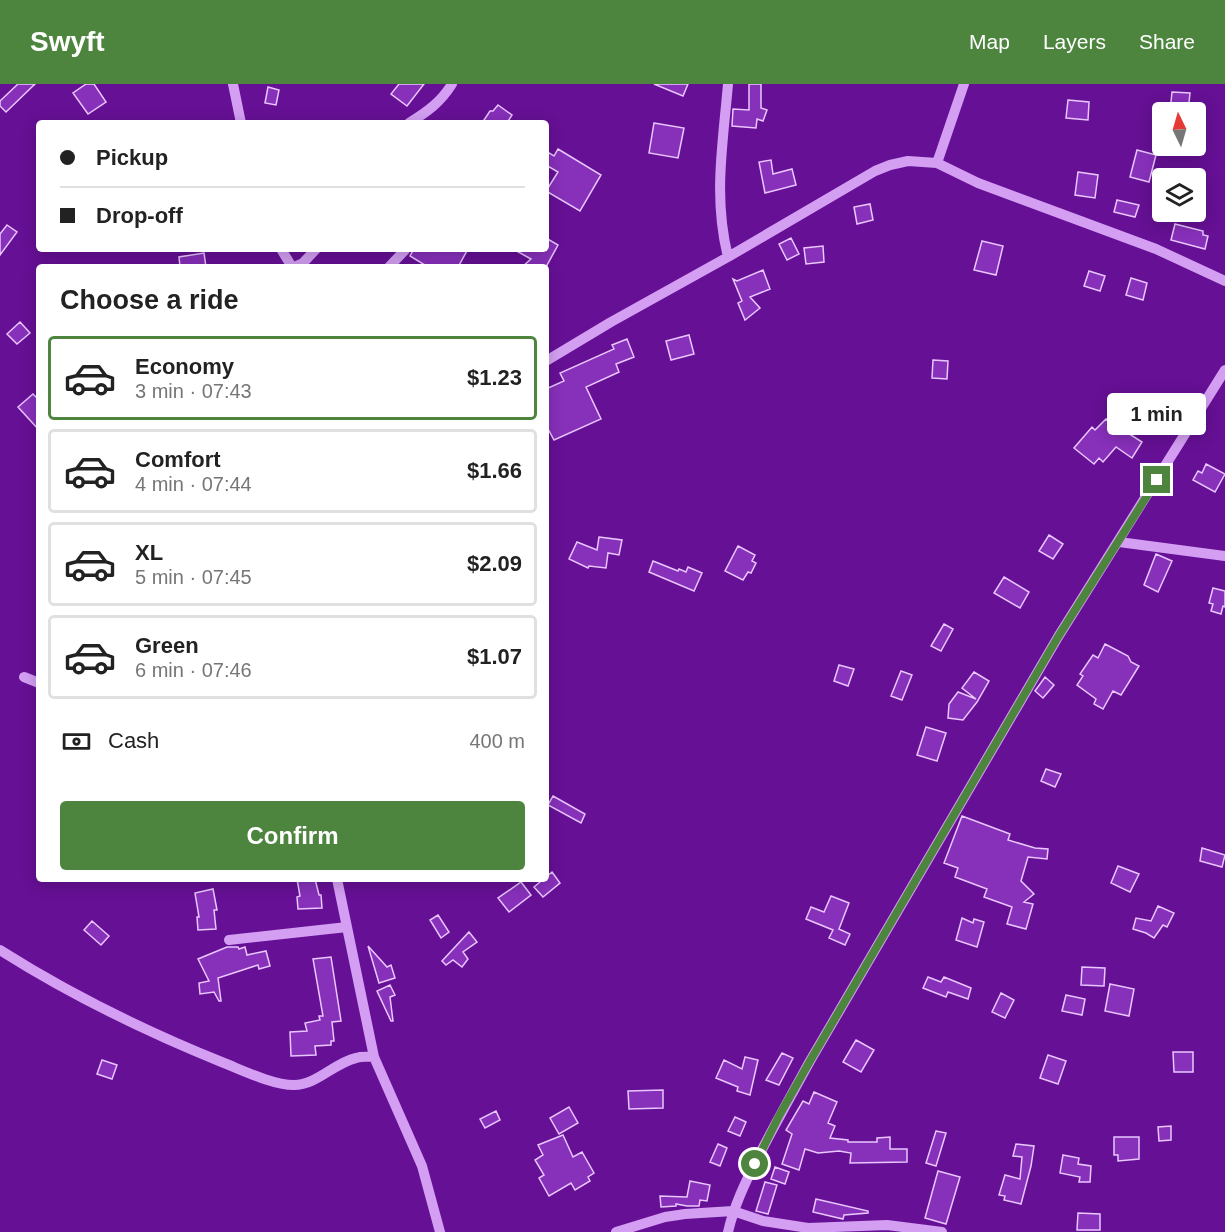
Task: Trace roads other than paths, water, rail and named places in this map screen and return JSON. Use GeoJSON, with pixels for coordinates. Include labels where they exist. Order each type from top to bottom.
{"type":"FeatureCollection","features":[{"type":"Feature","properties":{"kind":"street"},"geometry":{"type":"LineString","coordinates":[[233,84],[240,120]]}},
{"type":"Feature","properties":{"kind":"street"},"geometry":{"type":"LineString","coordinates":[[414,120],[429,111],[445,96],[452,84]]}},
{"type":"Feature","properties":{"kind":"street"},"geometry":{"type":"LineString","coordinates":[[728,84],[719,182],[720,214],[728,257]]}},
{"type":"Feature","properties":{"kind":"street"},"geometry":{"type":"LineString","coordinates":[[937,163],[964,84]]}},
{"type":"Feature","properties":{"kind":"street"},"geometry":{"type":"LineString","coordinates":[[549,359],[875,171],[908,161],[937,163],[978,183],[1156,249],[1225,281]]}},
{"type":"Feature","properties":{"kind":"street"},"geometry":{"type":"LineString","coordinates":[[300,264],[313,252]]}},
{"type":"Feature","properties":{"kind":"street"},"geometry":{"type":"LineString","coordinates":[[392,264],[403,252]]}},
{"type":"Feature","properties":{"kind":"street"},"geometry":{"type":"LineString","coordinates":[[728,1232],[733,1211],[779,1116],[805,1070],[1052,647],[1225,370]]}},
{"type":"Feature","properties":{"kind":"street"},"geometry":{"type":"LineString","coordinates":[[1119,542],[1225,556]]}},
{"type":"Feature","properties":{"kind":"street"},"geometry":{"type":"LineString","coordinates":[[24,677],[36,682]]}},
{"type":"Feature","properties":{"kind":"street"},"geometry":{"type":"LineString","coordinates":[[337,882],[374,1057],[422,1166],[440,1232]]}},
{"type":"Feature","properties":{"kind":"street"},"geometry":{"type":"LineString","coordinates":[[229,940],[347,927]]}},
{"type":"Feature","properties":{"kind":"street"},"geometry":{"type":"LineString","coordinates":[[0,951],[39,975],[183,1047],[276,1082],[296,1086],[356,1058],[374,1057]]}},
{"type":"Feature","properties":{"kind":"street"},"geometry":{"type":"LineString","coordinates":[[616,1232],[665,1217],[733,1211],[763,1221],[808,1228],[887,1225],[942,1232]]}}]}
